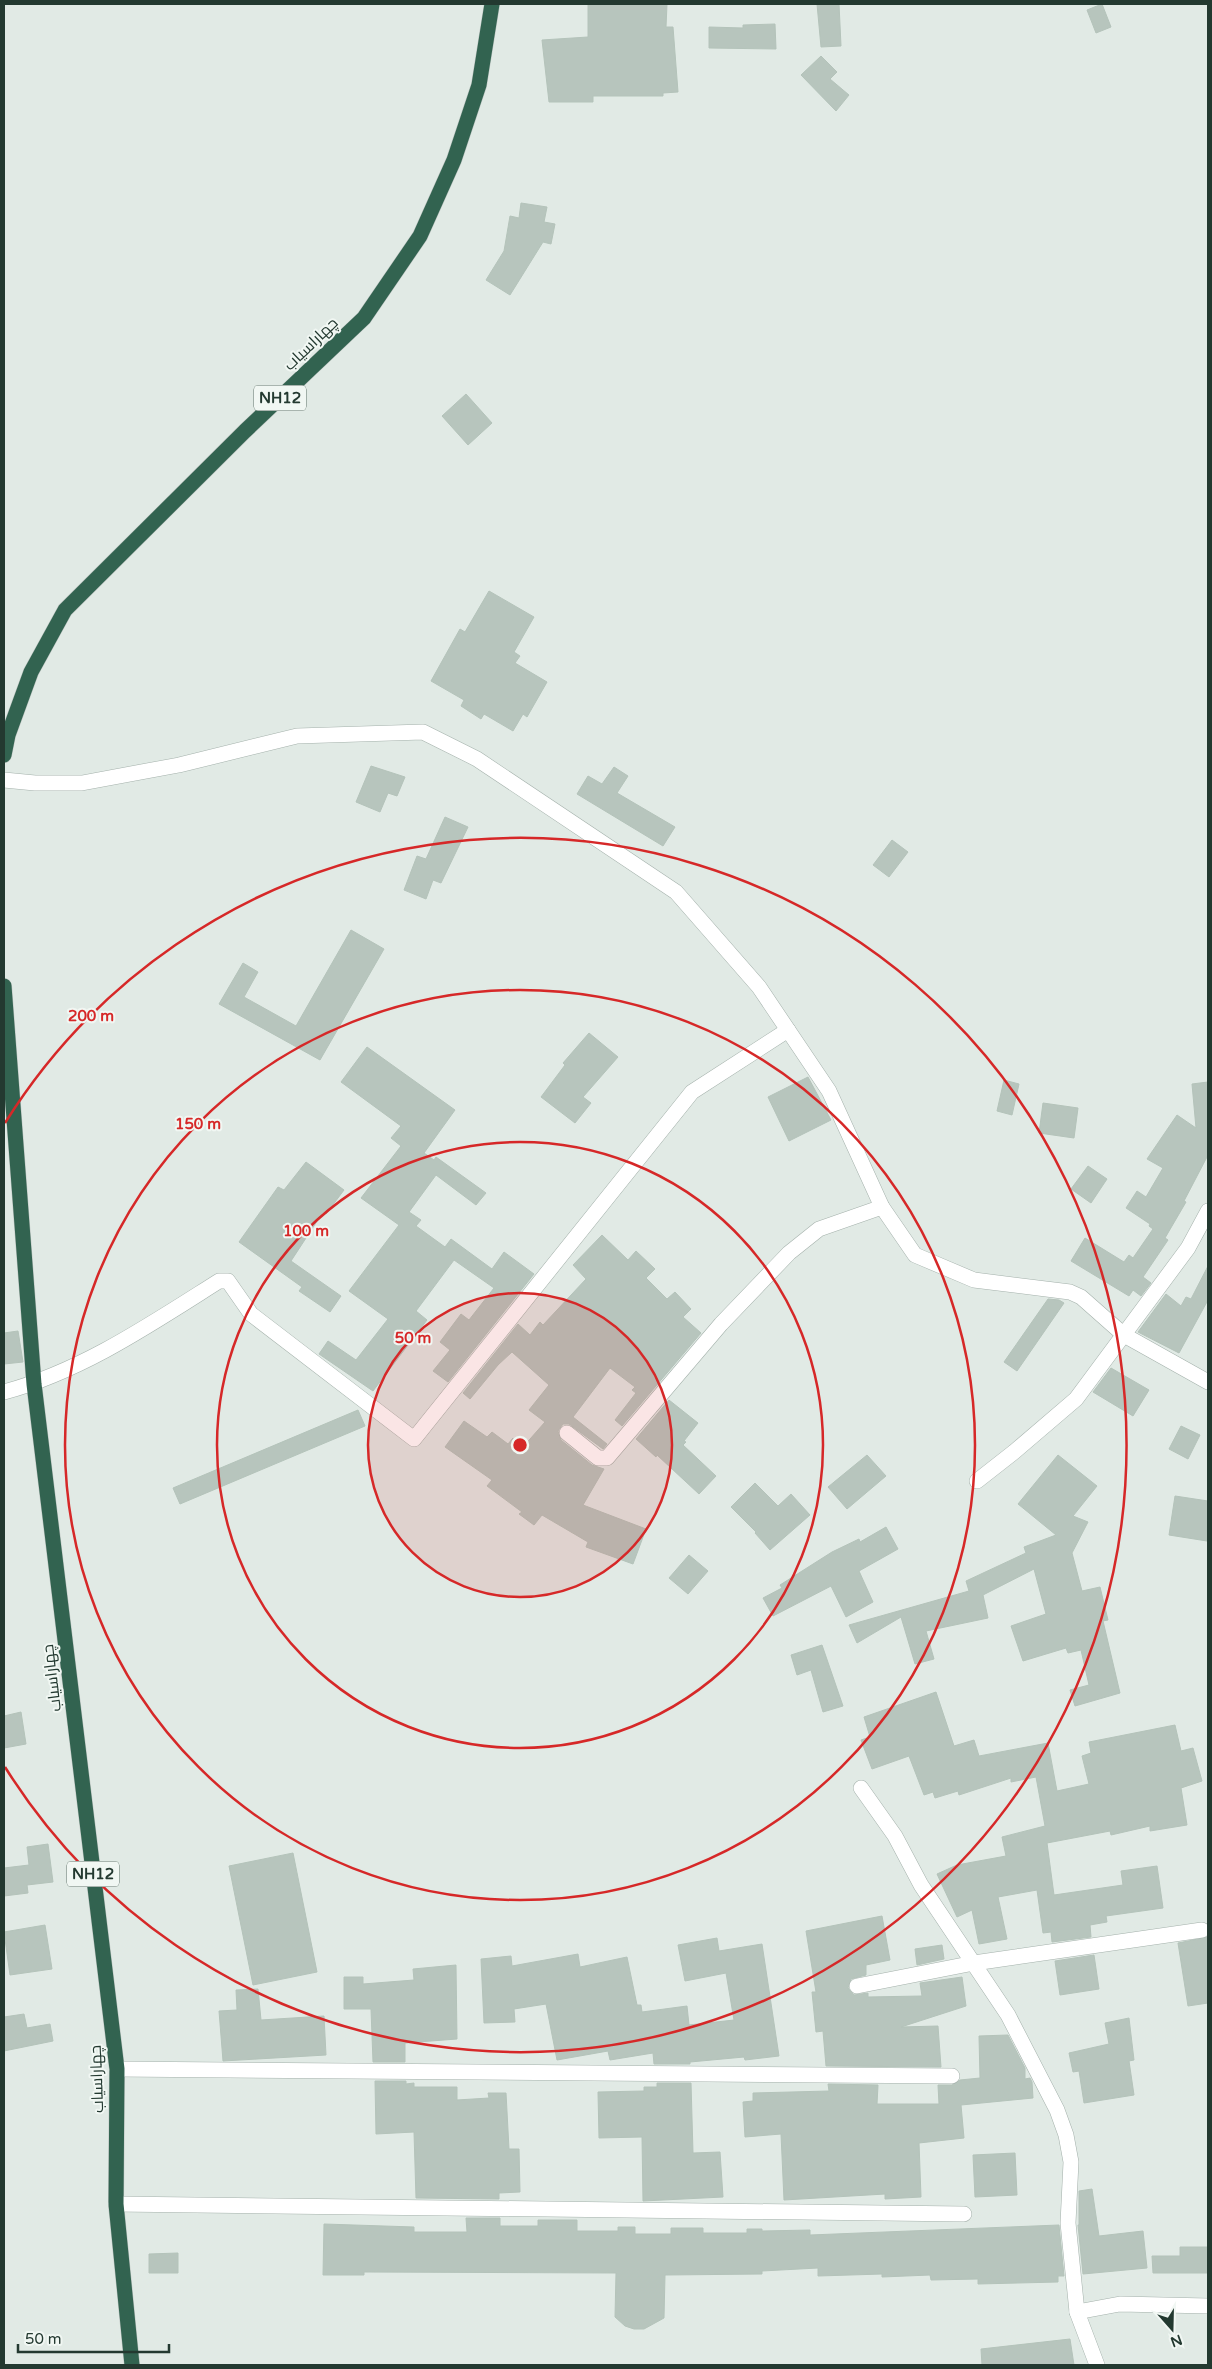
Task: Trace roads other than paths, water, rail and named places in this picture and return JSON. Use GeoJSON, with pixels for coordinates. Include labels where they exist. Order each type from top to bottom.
{"type":"FeatureCollection","features":[{"type":"Feature","properties":{"kind":"highway","name":"چهاراسیاب"},"geometry":{"type":"LineString","coordinates":[[4,755],[8,735],[30,672],[65,610],[364,318],[420,236],[454,160],[479,85],[492,4]]}},
{"type":"Feature","properties":{"kind":"highway","name":"چهاراسیاب"},"geometry":{"type":"LineString","coordinates":[[4,986],[34,1384],[117,2069],[116,2204],[132,2365]]}},
{"type":"Feature","properties":{"kind":"street"},"geometry":{"type":"LineString","coordinates":[[4,780],[35,783],[82,783],[179,765],[297,736],[423,732],[477,759],[676,892],[758,987],[829,1091],[882,1207],[915,1255],[974,1280],[1070,1292],[1081,1297],[1124,1335],[1208,1382]]}},
{"type":"Feature","properties":{"kind":"street"},"geometry":{"type":"LineString","coordinates":[[4,1392],[34,1384],[123,1341],[219,1281],[228,1281],[251,1314],[414,1439],[692,1092],[788,1030]]}},
{"type":"Feature","properties":{"kind":"street"},"geometry":{"type":"LineString","coordinates":[[568,1432],[598,1458],[606,1458],[721,1324],[789,1253],[819,1229],[882,1207]]}},
{"type":"Feature","properties":{"kind":"street"},"geometry":{"type":"LineString","coordinates":[[977,1481],[1076,1399],[1188,1248],[1208,1211]]}},
{"type":"Feature","properties":{"kind":"street"},"geometry":{"type":"LineString","coordinates":[[861,1788],[895,1836],[921,1885],[1008,2015],[1047,2089],[1066,2135],[1071,2162],[1068,2223],[1077,2312],[1097,2365]]}},
{"type":"Feature","properties":{"kind":"street"},"geometry":{"type":"LineString","coordinates":[[857,1986],[974,1963],[1202,1930]]}},
{"type":"Feature","properties":{"kind":"street"},"geometry":{"type":"LineString","coordinates":[[117,2069],[952,2076]]}},
{"type":"Feature","properties":{"kind":"street"},"geometry":{"type":"LineString","coordinates":[[116,2204],[964,2214]]}},
{"type":"Feature","properties":{"kind":"street"},"geometry":{"type":"LineString","coordinates":[[1077,2312],[1120,2304],[1208,2306]]}}]}
